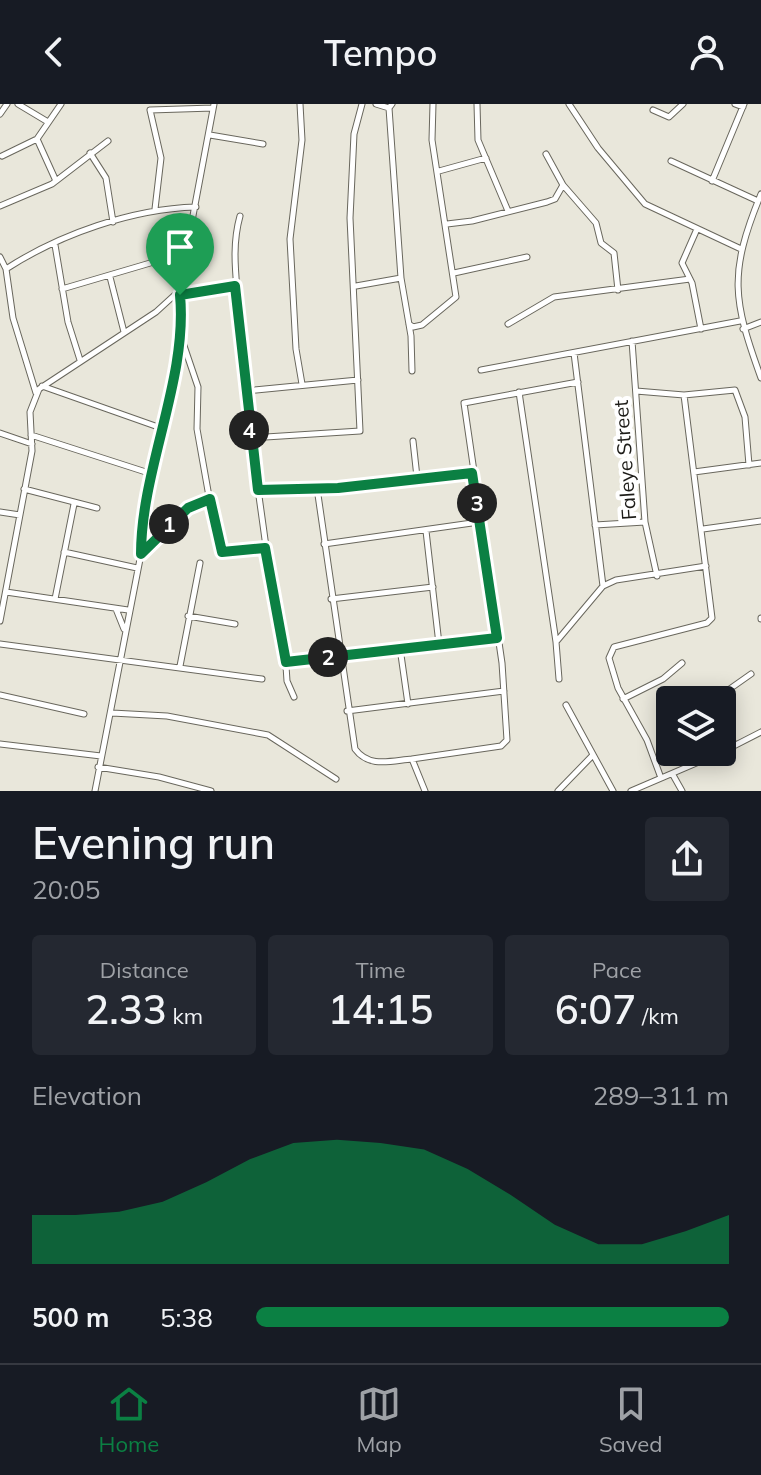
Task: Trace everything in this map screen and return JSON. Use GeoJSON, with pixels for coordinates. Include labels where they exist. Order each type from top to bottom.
{"type":"FeatureCollection","features":[{"type":"Feature","properties":{"kind":"street"},"geometry":{"type":"LineString","coordinates":[[0,114],[7,104]]}},
{"type":"Feature","properties":{"kind":"street"},"geometry":{"type":"LineString","coordinates":[[18,104],[48,122]]}},
{"type":"Feature","properties":{"kind":"street"},"geometry":{"type":"LineString","coordinates":[[2,156],[37,139],[61,104]]}},
{"type":"Feature","properties":{"kind":"street"},"geometry":{"type":"LineString","coordinates":[[300,104],[302,140],[290,239],[296,349],[302,384]]}},
{"type":"Feature","properties":{"kind":"street"},"geometry":{"type":"LineString","coordinates":[[250,438],[360,431],[356,286],[350,218],[354,134],[362,104]]}},
{"type":"Feature","properties":{"kind":"street"},"geometry":{"type":"LineString","coordinates":[[376,104],[390,106],[401,278],[409,323],[412,371]]}},
{"type":"Feature","properties":{"kind":"street"},"geometry":{"type":"LineString","coordinates":[[409,323],[413,327],[422,325],[455,299],[447,224],[432,140],[433,104]]}},
{"type":"Feature","properties":{"kind":"street"},"geometry":{"type":"LineString","coordinates":[[477,104],[476,135],[508,211]]}},
{"type":"Feature","properties":{"kind":"street"},"geometry":{"type":"LineString","coordinates":[[569,104],[598,148],[639,199],[741,249]]}},
{"type":"Feature","properties":{"kind":"street"},"geometry":{"type":"LineString","coordinates":[[653,110],[669,117],[683,104]]}},
{"type":"Feature","properties":{"kind":"street"},"geometry":{"type":"LineString","coordinates":[[712,181],[743,106],[735,104]]}},
{"type":"Feature","properties":{"kind":"street"},"geometry":{"type":"LineString","coordinates":[[95,791],[141,554],[152,474],[181,337],[183,259],[196,207],[214,106],[150,110],[161,158],[155,209]]}},
{"type":"Feature","properties":{"kind":"street"},"geometry":{"type":"LineString","coordinates":[[210,135],[263,144]]}},
{"type":"Feature","properties":{"kind":"street"},"geometry":{"type":"LineString","coordinates":[[37,139],[56,181]]}},
{"type":"Feature","properties":{"kind":"street"},"geometry":{"type":"LineString","coordinates":[[0,206],[56,181],[108,141]]}},
{"type":"Feature","properties":{"kind":"street"},"geometry":{"type":"LineString","coordinates":[[90,153],[106,178],[113,222]]}},
{"type":"Feature","properties":{"kind":"street"},"geometry":{"type":"LineString","coordinates":[[546,154],[563,185],[596,223],[600,240],[614,253],[618,290]]}},
{"type":"Feature","properties":{"kind":"street"},"geometry":{"type":"LineString","coordinates":[[439,171],[486,158]]}},
{"type":"Feature","properties":{"kind":"street"},"geometry":{"type":"LineString","coordinates":[[671,161],[712,181],[760,198],[741,249],[737,297],[740,321],[761,378]]}},
{"type":"Feature","properties":{"kind":"street"},"geometry":{"type":"LineString","coordinates":[[447,224],[472,221],[555,199],[563,185]]}},
{"type":"Feature","properties":{"kind":"street"},"geometry":{"type":"LineString","coordinates":[[6,269],[113,222],[155,209],[196,207]]}},
{"type":"Feature","properties":{"kind":"street"},"geometry":{"type":"LineString","coordinates":[[240,216],[233,258],[250,438],[287,681],[294,697]]}},
{"type":"Feature","properties":{"kind":"street"},"geometry":{"type":"LineString","coordinates":[[697,229],[682,259],[690,279],[701,329]]}},
{"type":"Feature","properties":{"kind":"street"},"geometry":{"type":"LineString","coordinates":[[55,245],[68,322],[80,360]]}},
{"type":"Feature","properties":{"kind":"street"},"geometry":{"type":"LineString","coordinates":[[0,257],[6,269],[13,318],[36,394]]}},
{"type":"Feature","properties":{"kind":"street"},"geometry":{"type":"LineString","coordinates":[[454,273],[527,257]]}},
{"type":"Feature","properties":{"kind":"street"},"geometry":{"type":"LineString","coordinates":[[62,289],[157,261],[183,259]]}},
{"type":"Feature","properties":{"kind":"street"},"geometry":{"type":"LineString","coordinates":[[110,277],[124,332]]}},
{"type":"Feature","properties":{"kind":"street"},"geometry":{"type":"LineString","coordinates":[[356,286],[401,278]]}},
{"type":"Feature","properties":{"kind":"street"},"geometry":{"type":"LineString","coordinates":[[508,324],[554,297],[690,279]]}},
{"type":"Feature","properties":{"kind":"street"},"geometry":{"type":"LineString","coordinates":[[0,621],[32,444],[30,412],[36,394],[42,386],[180,292],[235,286]]}},
{"type":"Feature","properties":{"kind":"street"},"geometry":{"type":"LineString","coordinates":[[481,370],[740,321]]}},
{"type":"Feature","properties":{"kind":"street"},"geometry":{"type":"LineString","coordinates":[[743,329],[761,322]]}},
{"type":"Feature","properties":{"kind":"street"},"geometry":{"type":"LineString","coordinates":[[181,337],[198,387],[197,429],[222,552],[265,548]]}},
{"type":"Feature","properties":{"kind":"street","name":"Faleye Street"},"geometry":{"type":"LineString","coordinates":[[632,341],[645,522],[657,576]]}},
{"type":"Feature","properties":{"kind":"street"},"geometry":{"type":"LineString","coordinates":[[574,353],[603,586]]}},
{"type":"Feature","properties":{"kind":"street"},"geometry":{"type":"LineString","coordinates":[[177,359],[187,358]]}},
{"type":"Feature","properties":{"kind":"street"},"geometry":{"type":"LineString","coordinates":[[245,391],[358,380]]}},
{"type":"Feature","properties":{"kind":"street"},"geometry":{"type":"LineString","coordinates":[[317,488],[347,711],[355,749],[367,760],[383,762],[504,744],[504,691],[464,403],[578,382]]}},
{"type":"Feature","properties":{"kind":"street"},"geometry":{"type":"LineString","coordinates":[[42,386],[161,428]]}},
{"type":"Feature","properties":{"kind":"street"},"geometry":{"type":"LineString","coordinates":[[636,391],[684,395],[735,390],[745,417],[749,465]]}},
{"type":"Feature","properties":{"kind":"street"},"geometry":{"type":"LineString","coordinates":[[519,392],[559,679]]}},
{"type":"Feature","properties":{"kind":"street"},"geometry":{"type":"LineString","coordinates":[[661,778],[647,740],[610,669],[610,650],[637,638],[710,622],[703,529],[684,395]]}},
{"type":"Feature","properties":{"kind":"street"},"geometry":{"type":"LineString","coordinates":[[0,433],[32,444]]}},
{"type":"Feature","properties":{"kind":"street"},"geometry":{"type":"LineString","coordinates":[[31,435],[152,474]]}},
{"type":"Feature","properties":{"kind":"street"},"geometry":{"type":"LineString","coordinates":[[413,441],[417,477]]}},
{"type":"Feature","properties":{"kind":"street"},"geometry":{"type":"LineString","coordinates":[[694,472],[761,463]]}},
{"type":"Feature","properties":{"kind":"street"},"geometry":{"type":"LineString","coordinates":[[258,490],[317,488],[472,473]]}},
{"type":"Feature","properties":{"kind":"street"},"geometry":{"type":"LineString","coordinates":[[24,489],[97,508]]}},
{"type":"Feature","properties":{"kind":"street"},"geometry":{"type":"LineString","coordinates":[[141,554],[188,508],[210,499]]}},
{"type":"Feature","properties":{"kind":"street"},"geometry":{"type":"LineString","coordinates":[[55,599],[74,504]]}},
{"type":"Feature","properties":{"kind":"street"},"geometry":{"type":"LineString","coordinates":[[0,512],[20,515]]}},
{"type":"Feature","properties":{"kind":"street"},"geometry":{"type":"LineString","coordinates":[[703,529],[761,521]]}},
{"type":"Feature","properties":{"kind":"street"},"geometry":{"type":"LineString","coordinates":[[324,544],[479,522]]}},
{"type":"Feature","properties":{"kind":"street"},"geometry":{"type":"LineString","coordinates":[[595,525],[645,522]]}},
{"type":"Feature","properties":{"kind":"street"},"geometry":{"type":"LineString","coordinates":[[426,531],[439,644]]}},
{"type":"Feature","properties":{"kind":"street"},"geometry":{"type":"LineString","coordinates":[[64,552],[137,568]]}},
{"type":"Feature","properties":{"kind":"street"},"geometry":{"type":"LineString","coordinates":[[180,666],[200,563]]}},
{"type":"Feature","properties":{"kind":"street"},"geometry":{"type":"LineString","coordinates":[[556,642],[603,586],[616,580],[706,566]]}},
{"type":"Feature","properties":{"kind":"street"},"geometry":{"type":"LineString","coordinates":[[331,599],[433,587]]}},
{"type":"Feature","properties":{"kind":"street"},"geometry":{"type":"LineString","coordinates":[[6,591],[128,610]]}},
{"type":"Feature","properties":{"kind":"street"},"geometry":{"type":"LineString","coordinates":[[116,608],[125,632]]}},
{"type":"Feature","properties":{"kind":"street"},"geometry":{"type":"LineString","coordinates":[[188,616],[235,624]]}},
{"type":"Feature","properties":{"kind":"street"},"geometry":{"type":"LineString","coordinates":[[286,662],[497,638]]}},
{"type":"Feature","properties":{"kind":"street"},"geometry":{"type":"LineString","coordinates":[[0,644],[262,679]]}},
{"type":"Feature","properties":{"kind":"street"},"geometry":{"type":"LineString","coordinates":[[400,648],[408,704]]}},
{"type":"Feature","properties":{"kind":"street"},"geometry":{"type":"LineString","coordinates":[[623,699],[663,679],[682,663]]}},
{"type":"Feature","properties":{"kind":"street"},"geometry":{"type":"LineString","coordinates":[[734,686],[751,674]]}},
{"type":"Feature","properties":{"kind":"street"},"geometry":{"type":"LineString","coordinates":[[347,711],[504,691]]}},
{"type":"Feature","properties":{"kind":"street"},"geometry":{"type":"LineString","coordinates":[[0,695],[84,714]]}},
{"type":"Feature","properties":{"kind":"street"},"geometry":{"type":"LineString","coordinates":[[566,705],[613,791]]}},
{"type":"Feature","properties":{"kind":"street"},"geometry":{"type":"LineString","coordinates":[[112,713],[167,716],[268,735],[336,779]]}},
{"type":"Feature","properties":{"kind":"street"},"geometry":{"type":"LineString","coordinates":[[736,744],[761,732]]}},
{"type":"Feature","properties":{"kind":"street"},"geometry":{"type":"LineString","coordinates":[[0,744],[101,756]]}},
{"type":"Feature","properties":{"kind":"street"},"geometry":{"type":"LineString","coordinates":[[558,791],[592,756]]}},
{"type":"Feature","properties":{"kind":"street"},"geometry":{"type":"LineString","coordinates":[[412,759],[422,790]]}},
{"type":"Feature","properties":{"kind":"street"},"geometry":{"type":"LineString","coordinates":[[631,791],[691,766]]}},
{"type":"Feature","properties":{"kind":"street"},"geometry":{"type":"LineString","coordinates":[[98,767],[211,791]]}},
{"type":"Feature","properties":{"kind":"street"},"geometry":{"type":"LineString","coordinates":[[673,774],[682,791]]}},
{"type":"Feature","properties":{"kind":"route"},"geometry":{"type":"LineString","coordinates":[[235,286],[241,366],[258,490],[338,488],[472,473],[497,638],[286,662],[284,636],[265,548],[219,550],[210,499],[188,508],[151,540],[141,554],[145,504],[181,337],[180,295],[235,286]]}}]}
